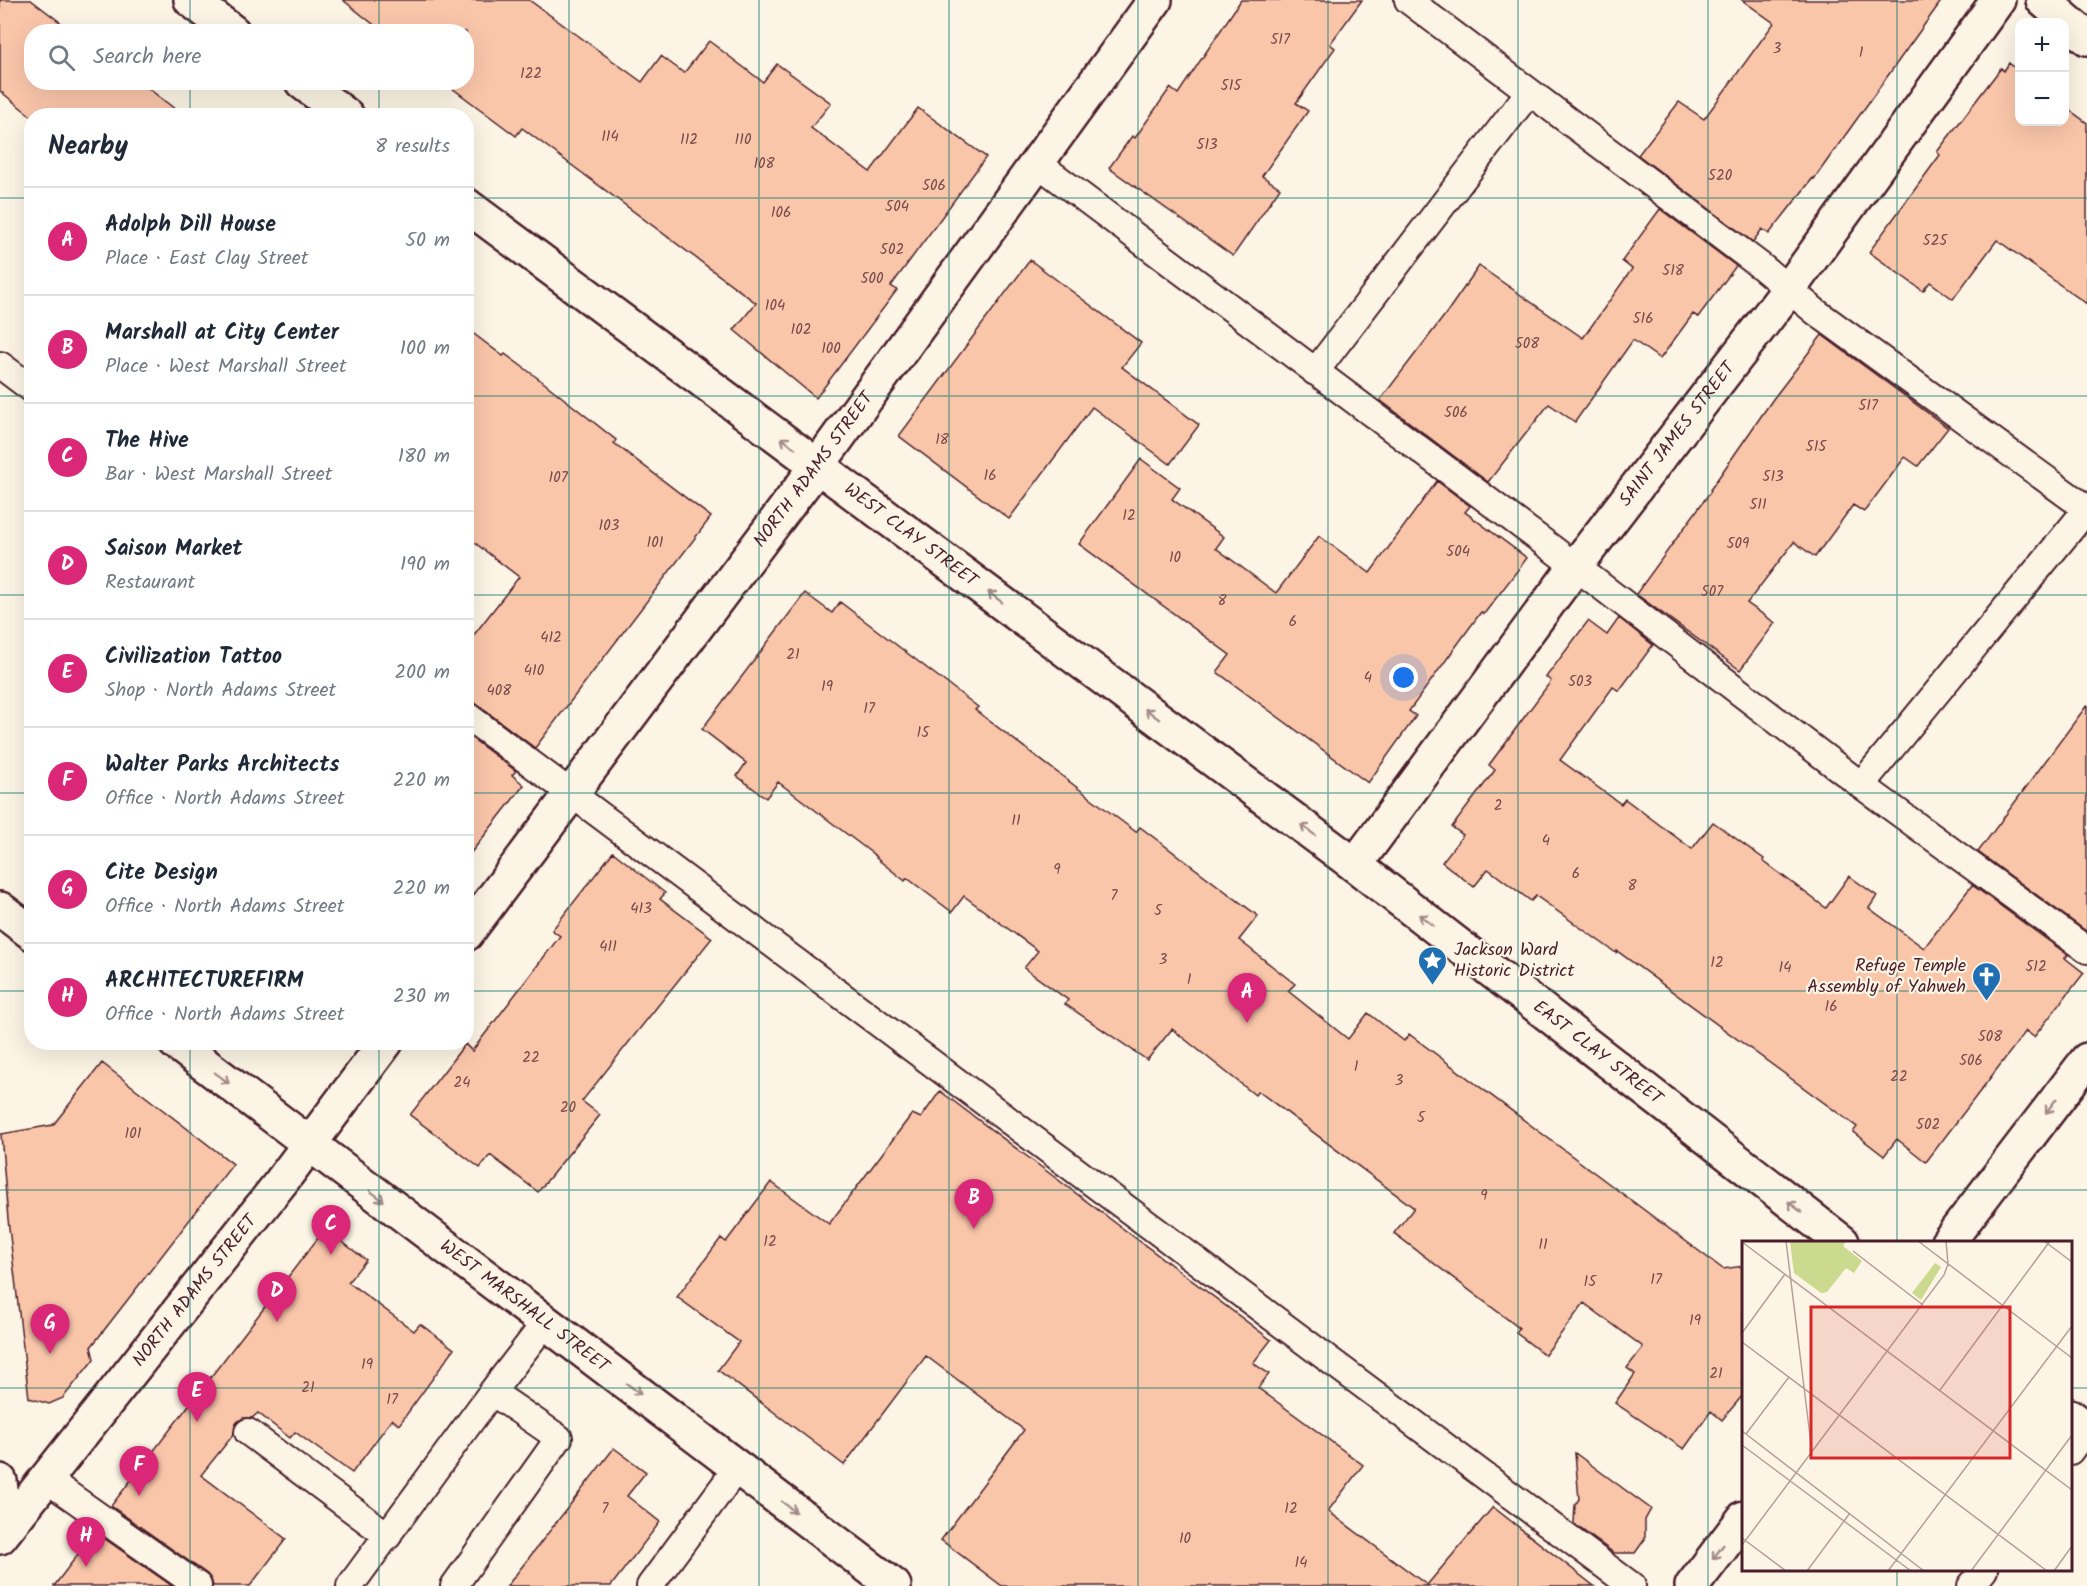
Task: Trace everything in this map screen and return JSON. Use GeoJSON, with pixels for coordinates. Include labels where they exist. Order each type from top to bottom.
{"type":"FeatureCollection","features":[{"type":"Feature","properties":{"kind":"street"},"geometry":{"type":"LineString","coordinates":[[191,0],[222,24]]}},
{"type":"Feature","properties":{"kind":"street","name":"NORTH ADAMS STREET"},"geometry":{"type":"LineString","coordinates":[[474,923],[818,465],[1155,0]]}},
{"type":"Feature","properties":{"kind":"street","name":"SAINT JAMES STREET"},"geometry":{"type":"LineString","coordinates":[[1355,865],[1575,567],[1789,289],[1998,0]]}},
{"type":"Feature","properties":{"kind":"street"},"geometry":{"type":"LineString","coordinates":[[2043,0],[2087,38]]}},
{"type":"Feature","properties":{"kind":"street"},"geometry":{"type":"LineString","coordinates":[[312,90],[336,108]]}},
{"type":"Feature","properties":{"kind":"street","name":"WEST CLAY STREET"},"geometry":{"type":"LineString","coordinates":[[474,211],[1355,865]]}},
{"type":"Feature","properties":{"kind":"street","name":"EAST CLAY STREET"},"geometry":{"type":"LineString","coordinates":[[1355,865],[1841,1241]]}},
{"type":"Feature","properties":{"kind":"street"},"geometry":{"type":"LineString","coordinates":[[0,909],[24,927]]}},
{"type":"Feature","properties":{"kind":"street","name":"WEST MARSHALL STREET"},"geometry":{"type":"LineString","coordinates":[[185,1050],[883,1578]]}},
{"type":"Feature","properties":{"kind":"street","name":"NORTH ADAMS STREET"},"geometry":{"type":"LineString","coordinates":[[3,1534],[310,1145],[380,1050]]}},
{"type":"Feature","properties":{"kind":"street"},"geometry":{"type":"LineString","coordinates":[[1949,1241],[2087,1060]]}},
{"type":"Feature","properties":{"kind":"street"},"geometry":{"type":"LineString","coordinates":[[2072,1418],[2087,1429]]}},
{"type":"Feature","properties":{"kind":"street"},"geometry":{"type":"LineString","coordinates":[[0,1481],[3,1534]]}},
{"type":"Feature","properties":{"kind":"street"},"geometry":{"type":"LineString","coordinates":[[1692,1586],[1742,1519]]}},
{"type":"Feature","properties":{"kind":"lane"},"geometry":{"type":"LineString","coordinates":[[1408,0],[1789,289],[1816,312],[2087,509],[1861,785]]}},
{"type":"Feature","properties":{"kind":"lane"},"geometry":{"type":"LineString","coordinates":[[1316,372],[1529,92]]}},
{"type":"Feature","properties":{"kind":"lane"},"geometry":{"type":"LineString","coordinates":[[1036,162],[1861,785],[2087,950]]}},
{"type":"Feature","properties":{"kind":"lane"},"geometry":{"type":"LineString","coordinates":[[0,365],[24,383]]}},
{"type":"Feature","properties":{"kind":"lane"},"geometry":{"type":"LineString","coordinates":[[474,721],[1632,1586]]}},
{"type":"Feature","properties":{"kind":"lane"},"geometry":{"type":"LineString","coordinates":[[350,1586],[545,1323]]}},
{"type":"Feature","properties":{"kind":"lane"},"geometry":{"type":"LineString","coordinates":[[454,1586],[559,1438],[492,1392]]}},
{"type":"Feature","properties":{"kind":"lane"},"geometry":{"type":"LineString","coordinates":[[2072,1448],[2087,1429]]}},
{"type":"Feature","properties":{"kind":"lane"},"geometry":{"type":"LineString","coordinates":[[248,1432],[388,1536]]}},
{"type":"Feature","properties":{"kind":"lane"},"geometry":{"type":"LineString","coordinates":[[650,1586],[737,1468]]}},
{"type":"Feature","properties":{"kind":"lane"},"geometry":{"type":"LineString","coordinates":[[46,1479],[198,1586]]}},
{"type":"Feature","properties":{"kind":"lane"},"geometry":{"type":"LineString","coordinates":[[1971,1586],[1982,1571]]}},
{"type":"Feature","properties":{"kind":"building"},"geometry":{"type":"Polygon","coordinates":[[[0,0],[31,0],[62,24],[24,24],[24,90],[150,90],[174,108],[24,108],[24,110],[0,91],[0,0]]]}},
{"type":"Feature","properties":{"kind":"building"},"geometry":{"type":"Polygon","coordinates":[[[343,0],[529,0],[642,82],[661,56],[684,73],[709,41],[763,82],[777,64],[831,103],[811,128],[870,172],[918,108],[986,157],[891,286],[897,290],[816,398],[734,330],[756,303],[522,128],[516,136],[455,90],[474,90],[474,24],[373,24],[343,0]]]}},
{"type":"Feature","properties":{"kind":"building"},"geometry":{"type":"Polygon","coordinates":[[[1241,0],[1362,0],[1330,44],[1335,48],[1296,103],[1308,111],[1262,176],[1280,188],[1233,256],[1109,168],[1132,136],[1135,138],[1170,88],[1178,94],[1241,0]]]}},
{"type":"Feature","properties":{"kind":"building"},"geometry":{"type":"Polygon","coordinates":[[[1742,0],[1942,0],[1814,179],[1769,234],[1762,229],[1753,242],[1638,155],[1679,102],[1704,119],[1774,23],[1742,0]]]}},
{"type":"Feature","properties":{"kind":"building"},"geometry":{"type":"Polygon","coordinates":[[[2009,63],[2015,68],[2015,126],[2069,126],[2069,110],[2087,123],[2087,304],[1997,240],[1953,299],[1930,282],[1923,291],[1869,252],[1940,155],[1937,152],[2001,68],[2004,71],[2009,63]]]}},
{"type":"Feature","properties":{"kind":"building"},"geometry":{"type":"Polygon","coordinates":[[[1660,209],[1736,266],[1698,317],[1693,314],[1660,359],[1633,340],[1575,422],[1549,404],[1488,482],[1380,400],[1479,266],[1583,338],[1632,269],[1622,261],[1660,209]]]}},
{"type":"Feature","properties":{"kind":"building"},"geometry":{"type":"Polygon","coordinates":[[[1030,260],[1141,343],[1122,367],[1199,425],[1170,464],[1092,407],[1009,519],[899,436],[1030,260]]]}},
{"type":"Feature","properties":{"kind":"building"},"geometry":{"type":"Polygon","coordinates":[[[474,334],[543,382],[616,440],[614,443],[711,517],[535,748],[474,703],[474,635],[519,577],[474,542],[474,334]]]}},
{"type":"Feature","properties":{"kind":"building"},"geometry":{"type":"Polygon","coordinates":[[[1822,335],[1948,428],[1918,466],[1905,457],[1864,512],[1853,505],[1815,557],[1794,542],[1747,603],[1775,623],[1740,670],[1636,594],[1711,491],[1773,399],[1822,335]]]}},
{"type":"Feature","properties":{"kind":"building"},"geometry":{"type":"Polygon","coordinates":[[[1141,459],[1180,488],[1172,499],[1224,537],[1216,548],[1276,593],[1319,536],[1370,573],[1437,481],[1470,506],[1465,512],[1527,558],[1484,614],[1481,612],[1409,711],[1416,716],[1368,783],[1217,672],[1230,655],[1079,544],[1141,459]]]}},
{"type":"Feature","properties":{"kind":"building"},"geometry":{"type":"Polygon","coordinates":[[[805,593],[832,613],[840,602],[978,707],[975,710],[1136,832],[1140,827],[1258,916],[1239,940],[1295,984],[1288,991],[1348,1039],[1368,1013],[1404,1041],[1409,1034],[1723,1269],[1742,1266],[1742,1396],[1722,1420],[1711,1411],[1684,1449],[1615,1403],[1635,1374],[1627,1368],[1643,1347],[1584,1303],[1545,1355],[1516,1333],[1519,1328],[1394,1233],[1414,1208],[1258,1091],[1255,1095],[1172,1029],[1147,1060],[1065,1004],[1068,1000],[1024,968],[1038,951],[964,896],[952,912],[907,878],[905,881],[778,782],[766,798],[737,776],[746,763],[702,729],[805,593]]]}},
{"type":"Feature","properties":{"kind":"building"},"geometry":{"type":"Polygon","coordinates":[[[1619,618],[1653,645],[1619,691],[1613,687],[1560,760],[1621,804],[1625,799],[1692,849],[1713,822],[1826,908],[1849,876],[1877,896],[1869,908],[1924,948],[1972,885],[2068,955],[2065,958],[2084,973],[2034,1037],[2026,1031],[1926,1162],[1897,1139],[1884,1156],[1853,1132],[1857,1127],[1617,951],[1616,953],[1536,896],[1531,901],[1488,869],[1474,887],[1442,862],[1463,835],[1452,827],[1495,770],[1489,765],[1551,681],[1546,677],[1588,621],[1607,635],[1619,618]]]}},
{"type":"Feature","properties":{"kind":"building"},"geometry":{"type":"Polygon","coordinates":[[[2087,705],[2087,929],[2086,931],[1978,852],[2087,705]]]}},
{"type":"Feature","properties":{"kind":"building"},"geometry":{"type":"Polygon","coordinates":[[[474,740],[516,771],[512,775],[524,785],[474,849],[474,740]]]}},
{"type":"Feature","properties":{"kind":"building"},"geometry":{"type":"Polygon","coordinates":[[[613,852],[665,893],[660,899],[712,938],[582,1101],[600,1115],[538,1192],[490,1155],[480,1168],[410,1115],[460,1050],[474,1050],[560,936],[552,930],[613,852]]]}},
{"type":"Feature","properties":{"kind":"building"},"geometry":{"type":"Polygon","coordinates":[[[102,1063],[233,1164],[91,1347],[94,1359],[63,1398],[49,1404],[29,1398],[8,1219],[1,1134],[53,1125],[102,1063]]]}},
{"type":"Feature","properties":{"kind":"building"},"geometry":{"type":"Polygon","coordinates":[[[940,1091],[1271,1340],[1253,1363],[1269,1374],[1258,1388],[1363,1465],[1328,1511],[1427,1585],[1493,1507],[1594,1586],[1002,1586],[941,1540],[1024,1430],[926,1356],[844,1465],[718,1370],[739,1342],[677,1297],[721,1238],[726,1242],[771,1182],[829,1224],[912,1114],[921,1118],[940,1091]]]}},
{"type":"Feature","properties":{"kind":"building"},"geometry":{"type":"Polygon","coordinates":[[[325,1229],[366,1260],[348,1282],[414,1331],[420,1324],[454,1349],[399,1425],[392,1419],[352,1473],[295,1432],[290,1438],[258,1413],[252,1418],[243,1418],[236,1423],[234,1434],[201,1475],[286,1539],[250,1586],[213,1586],[207,1574],[111,1506],[325,1229]]]}},
{"type":"Feature","properties":{"kind":"building"},"geometry":{"type":"Polygon","coordinates":[[[614,1448],[646,1472],[627,1496],[660,1522],[611,1586],[507,1586],[614,1448]]]}},
{"type":"Feature","properties":{"kind":"building"},"geometry":{"type":"Polygon","coordinates":[[[1575,1453],[1651,1509],[1645,1520],[1645,1539],[1635,1553],[1614,1553],[1574,1524],[1575,1505],[1579,1499],[1575,1453]]]}},
{"type":"Feature","properties":{"kind":"building"},"geometry":{"type":"Polygon","coordinates":[[[95,1532],[172,1586],[54,1586],[95,1532]]]}},
{"type":"Feature","properties":{"kind":"place","name":"Jackson Ward Historic District"},"geometry":{"type":"Point","coordinates":[1433,986]}},
{"type":"Feature","properties":{"kind":"place","name":"Refuge Temple Assembly of Yahweh"},"geometry":{"type":"Point","coordinates":[1987,1002]}},
{"type":"Feature","properties":{"kind":"place","name":"Adolph Dill House"},"geometry":{"type":"Point","coordinates":[1247,1023]}},
{"type":"Feature","properties":{"kind":"place","name":"Marshall at City Center"},"geometry":{"type":"Point","coordinates":[974,1229]}},
{"type":"Feature","properties":{"kind":"place","name":"The Hive"},"geometry":{"type":"Point","coordinates":[331,1255]}},
{"type":"Feature","properties":{"kind":"place","name":"Saison Market"},"geometry":{"type":"Point","coordinates":[277,1322]}},
{"type":"Feature","properties":{"kind":"place","name":"Cite Design"},"geometry":{"type":"Point","coordinates":[50,1354]}},
{"type":"Feature","properties":{"kind":"place","name":"Civilization Tattoo"},"geometry":{"type":"Point","coordinates":[197,1422]}},
{"type":"Feature","properties":{"kind":"place","name":"Walter Parks Architects"},"geometry":{"type":"Point","coordinates":[139,1496]}},
{"type":"Feature","properties":{"kind":"place","name":"ARCHITECTUREFIRM"},"geometry":{"type":"Point","coordinates":[86,1567]}}]}
